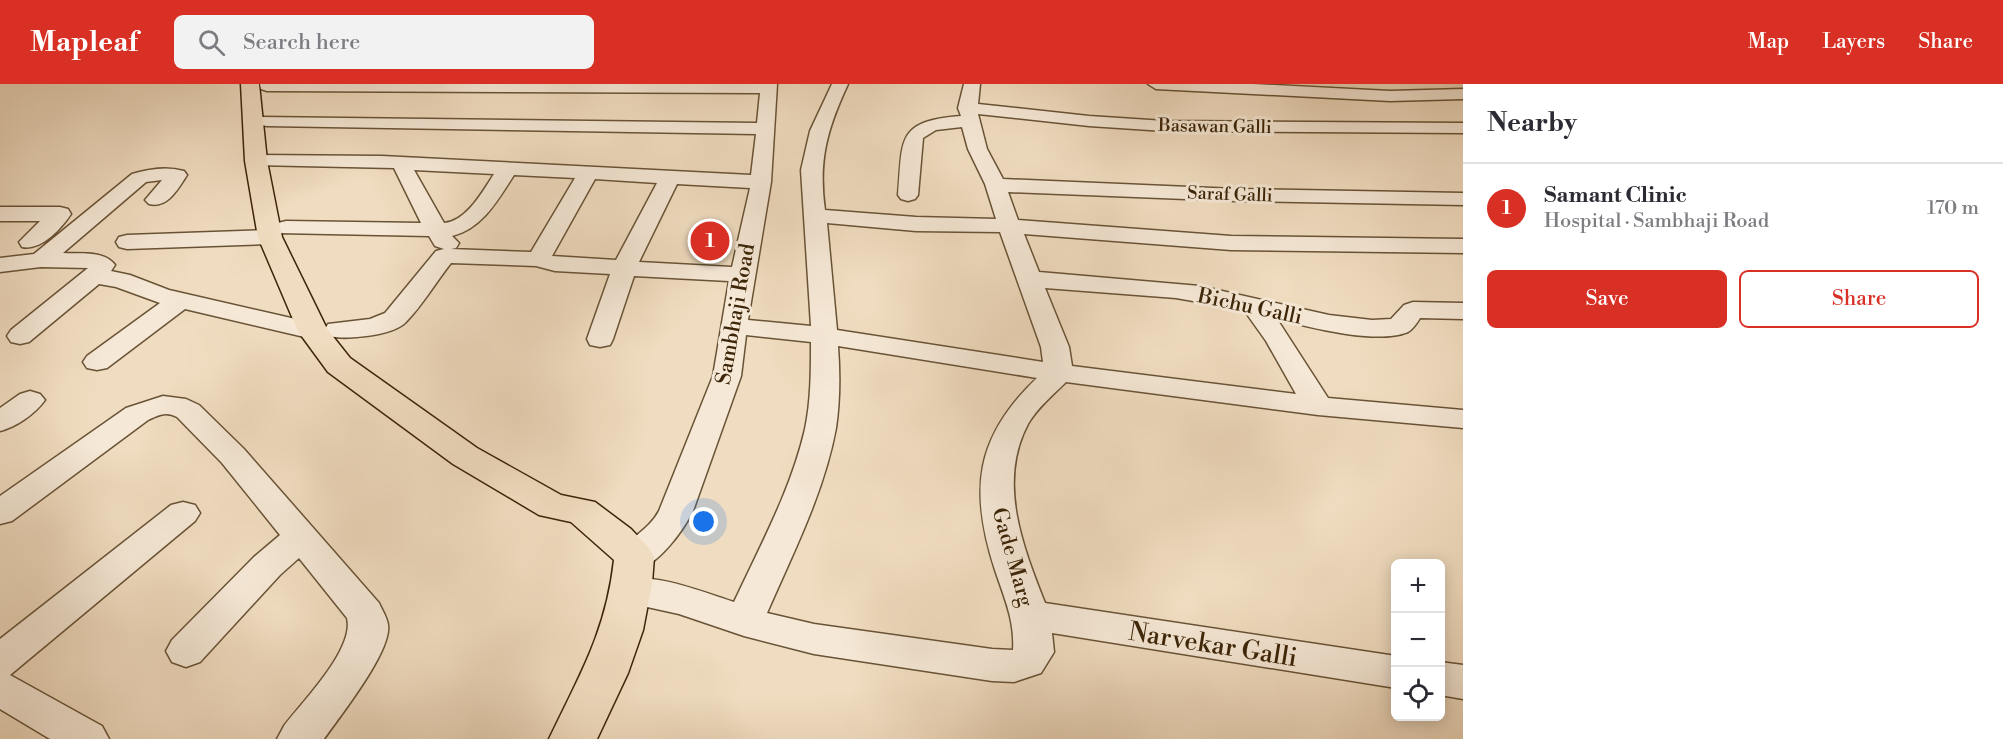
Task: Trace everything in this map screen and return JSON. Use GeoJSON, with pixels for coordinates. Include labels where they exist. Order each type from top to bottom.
{"type":"FeatureCollection","features":[{"type":"Feature","properties":{"kind":"main road"},"geometry":{"type":"LineString","coordinates":[[261,85],[267,121],[264,160]]}},
{"type":"Feature","properties":{"kind":"main road"},"geometry":{"type":"LineString","coordinates":[[261,85],[264,160],[278,233],[339,365],[465,456],[552,506],[582,511],[617,539],[634,574],[618,648],[573,739]]}},
{"type":"Feature","properties":{"kind":"street"},"geometry":{"type":"LineString","coordinates":[[744,621],[793,511],[815,449],[824,405],[826,336],[811,190],[812,161],[820,127],[840,84]]}},
{"type":"Feature","properties":{"kind":"street"},"geometry":{"type":"LineString","coordinates":[[1156,84],[1357,94],[1463,94]]}},
{"type":"Feature","properties":{"kind":"street"},"geometry":{"type":"LineString","coordinates":[[261,85],[769,86]]}},
{"type":"Feature","properties":{"kind":"street"},"geometry":{"type":"LineString","coordinates":[[406,122],[439,85]]}},
{"type":"Feature","properties":{"kind":"street","name":"Sambhaji Road"},"geometry":{"type":"LineString","coordinates":[[634,574],[676,511],[727,376],[742,275],[761,182],[769,86]]}},
{"type":"Feature","properties":{"kind":"street"},"geometry":{"type":"LineString","coordinates":[[1357,94],[1403,127]]}},
{"type":"Feature","properties":{"kind":"street"},"geometry":{"type":"LineString","coordinates":[[970,104],[980,155],[998,185],[1009,226],[1054,347],[1059,373]]}},
{"type":"Feature","properties":{"kind":"street","name":"Basawan Galli"},"geometry":{"type":"LineString","coordinates":[[909,195],[912,141],[916,134],[970,104],[1089,121],[1166,126],[1463,128]]}},
{"type":"Feature","properties":{"kind":"street"},"geometry":{"type":"LineString","coordinates":[[267,121],[482,137]]}},
{"type":"Feature","properties":{"kind":"street"},"geometry":{"type":"LineString","coordinates":[[367,128],[406,122],[765,129]]}},
{"type":"Feature","properties":{"kind":"street"},"geometry":{"type":"LineString","coordinates":[[367,128],[447,243],[541,254],[555,264],[742,275]]}},
{"type":"Feature","properties":{"kind":"street"},"geometry":{"type":"LineString","coordinates":[[264,160],[508,168],[761,182]]}},
{"type":"Feature","properties":{"kind":"street"},"geometry":{"type":"LineString","coordinates":[[127,242],[278,233],[451,230],[462,226],[486,201],[508,168]]}},
{"type":"Feature","properties":{"kind":"street"},"geometry":{"type":"LineString","coordinates":[[541,254],[588,173]]}},
{"type":"Feature","properties":{"kind":"street"},"geometry":{"type":"LineString","coordinates":[[41,260],[139,178],[153,174],[177,175],[156,200]]}},
{"type":"Feature","properties":{"kind":"street"},"geometry":{"type":"LineString","coordinates":[[600,339],[625,267],[670,177]]}},
{"type":"Feature","properties":{"kind":"street","name":"Saraf Galli"},"geometry":{"type":"LineString","coordinates":[[998,185],[1236,195],[1463,199]]}},
{"type":"Feature","properties":{"kind":"street"},"geometry":{"type":"LineString","coordinates":[[72,260],[123,212]]}},
{"type":"Feature","properties":{"kind":"street"},"geometry":{"type":"LineString","coordinates":[[0,214],[60,214],[3,265]]}},
{"type":"Feature","properties":{"kind":"street"},"geometry":{"type":"LineString","coordinates":[[815,216],[935,225],[1009,226],[1231,243],[1463,246]]}},
{"type":"Feature","properties":{"kind":"street"},"geometry":{"type":"LineString","coordinates":[[94,276],[121,280],[154,294],[180,301],[325,331],[374,327],[394,319],[444,256],[541,254]]}},
{"type":"Feature","properties":{"kind":"street"},"geometry":{"type":"LineString","coordinates":[[3,265],[41,260],[72,260],[100,263],[102,268],[20,336]]}},
{"type":"Feature","properties":{"kind":"street","name":"Bichu Galli"},"geometry":{"type":"LineString","coordinates":[[1029,279],[1181,292],[1310,318],[1377,327],[1396,327],[1403,324],[1413,310],[1463,311]]}},
{"type":"Feature","properties":{"kind":"street"},"geometry":{"type":"LineString","coordinates":[[97,362],[180,301]]}},
{"type":"Feature","properties":{"kind":"street"},"geometry":{"type":"LineString","coordinates":[[1254,306],[1279,340],[1318,406]]}},
{"type":"Feature","properties":{"kind":"street"},"geometry":{"type":"LineString","coordinates":[[734,326],[826,336],[1059,373],[1318,406],[1463,419]]}},
{"type":"Feature","properties":{"kind":"street","name":"Gade Marg"},"geometry":{"type":"LineString","coordinates":[[634,574],[681,600],[744,621],[814,639],[992,666],[1014,666],[1027,662],[1034,652],[1030,615],[1011,562],[996,502],[1000,456],[1013,424],[1059,373]]}},
{"type":"Feature","properties":{"kind":"street"},"geometry":{"type":"LineString","coordinates":[[0,422],[30,400]]}},
{"type":"Feature","properties":{"kind":"street"},"geometry":{"type":"LineString","coordinates":[[0,513],[137,414],[159,404],[171,403],[180,405],[188,411],[233,456],[365,613],[369,627],[356,663],[299,739]]}},
{"type":"Feature","properties":{"kind":"street"},"geometry":{"type":"LineString","coordinates":[[0,662],[183,513]]}},
{"type":"Feature","properties":{"kind":"street"},"geometry":{"type":"LineString","coordinates":[[186,651],[267,566],[301,537]]}},
{"type":"Feature","properties":{"kind":"street","name":"Narvekar Galli"},"geometry":{"type":"LineString","coordinates":[[1030,615],[1391,671]]}},
{"type":"Feature","properties":{"kind":"street"},"geometry":{"type":"LineString","coordinates":[[1445,679],[1463,682]]}},
{"type":"Feature","properties":{"kind":"street"},"geometry":{"type":"LineString","coordinates":[[0,688],[87,739]]}},
{"type":"Feature","properties":{"kind":"place","name":"Samant Clinic"},"geometry":{"type":"Point","coordinates":[710,241]}}]}
